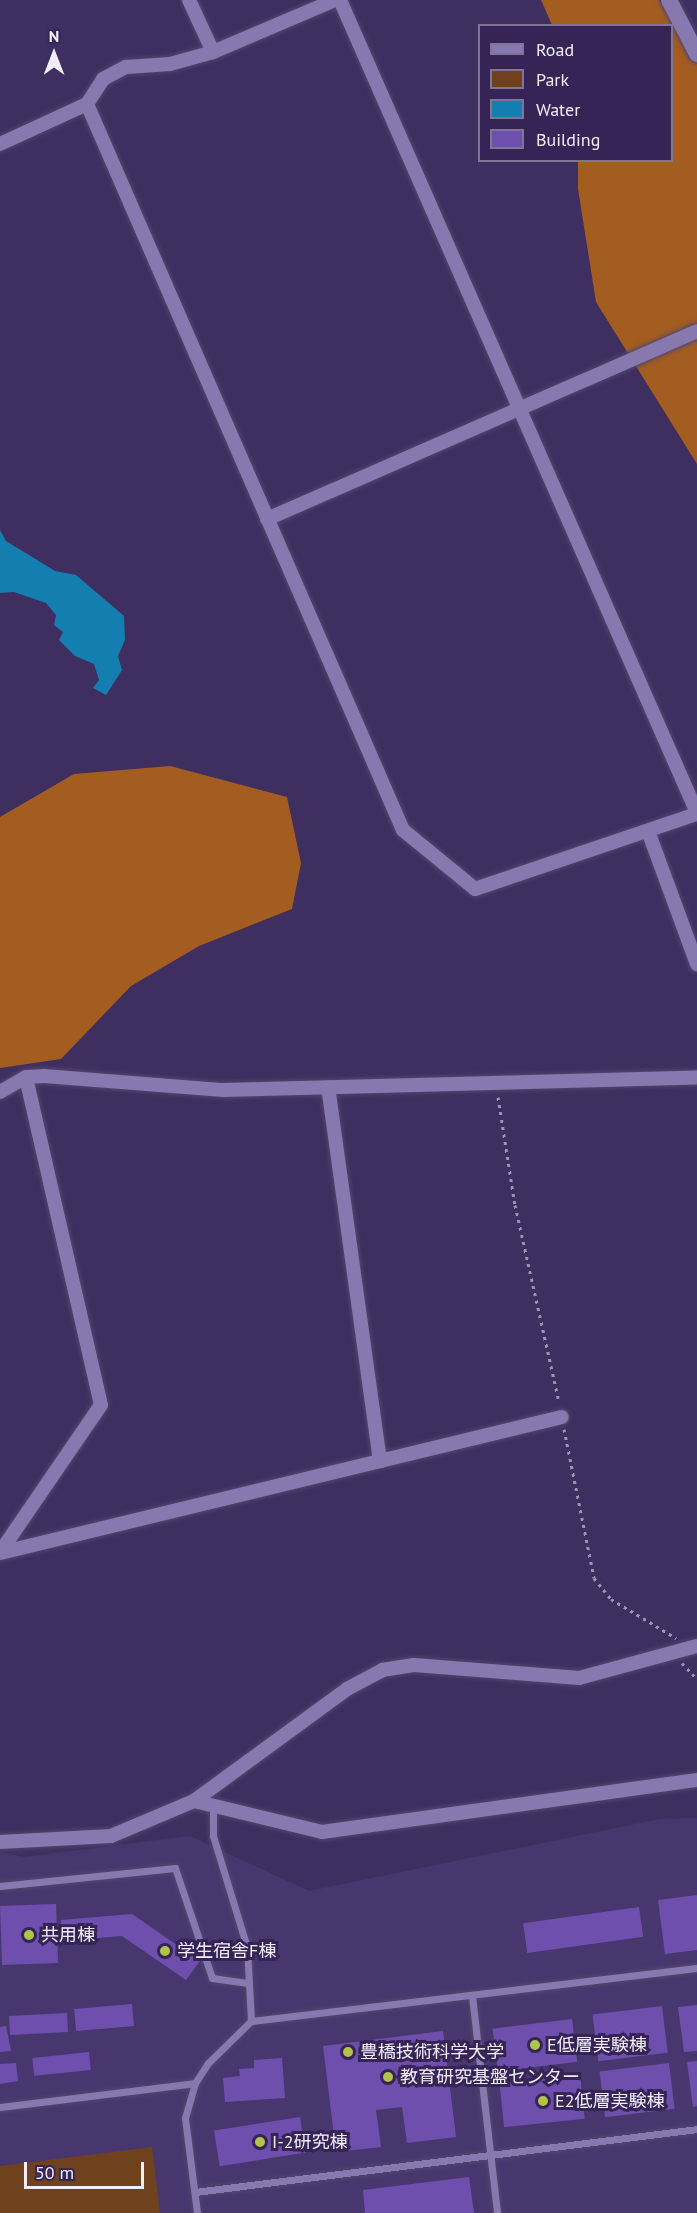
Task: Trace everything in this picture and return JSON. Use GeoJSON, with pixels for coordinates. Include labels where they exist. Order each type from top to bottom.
{"type":"FeatureCollection","features":[{"type":"Feature","properties":{"kind":"main road"},"geometry":{"type":"LineString","coordinates":[[669,0],[697,54]]}},
{"type":"Feature","properties":{"kind":"street"},"geometry":{"type":"LineString","coordinates":[[189,0],[213,52]]}},
{"type":"Feature","properties":{"kind":"street"},"geometry":{"type":"LineString","coordinates":[[0,144],[87,104],[103,79],[126,68],[170,64],[213,52],[335,0]]}},
{"type":"Feature","properties":{"kind":"street"},"geometry":{"type":"LineString","coordinates":[[87,104],[403,830],[434,859],[475,889],[697,813],[340,0]]}},
{"type":"Feature","properties":{"kind":"street"},"geometry":{"type":"LineString","coordinates":[[267,519],[697,331]]}},
{"type":"Feature","properties":{"kind":"street"},"geometry":{"type":"LineString","coordinates":[[648,831],[697,964]]}},
{"type":"Feature","properties":{"kind":"street"},"geometry":{"type":"LineString","coordinates":[[2,1550],[101,1405],[26,1077]]}},
{"type":"Feature","properties":{"kind":"street"},"geometry":{"type":"LineString","coordinates":[[0,1092],[26,1077],[223,1090],[496,1085],[697,1078]]}},
{"type":"Feature","properties":{"kind":"street"},"geometry":{"type":"LineString","coordinates":[[328,1088],[380,1461]]}},
{"type":"Feature","properties":{"kind":"street"},"geometry":{"type":"LineString","coordinates":[[2,1550],[562,1417]]}},
{"type":"Feature","properties":{"kind":"street"},"geometry":{"type":"LineString","coordinates":[[0,1842],[111,1836],[194,1801],[347,1689],[382,1670],[414,1665],[579,1678],[688,1648]]}},
{"type":"Feature","properties":{"kind":"street"},"geometry":{"type":"LineString","coordinates":[[194,1801],[322,1832],[697,1780]]}},
{"type":"Feature","properties":{"kind":"lane"},"geometry":{"type":"LineString","coordinates":[[213,1805],[213,1836],[247,1947],[246,1983],[251,2021]]}},
{"type":"Feature","properties":{"kind":"lane"},"geometry":{"type":"LineString","coordinates":[[0,1886],[176,1868],[212,1978],[246,1983]]}},
{"type":"Feature","properties":{"kind":"lane"},"geometry":{"type":"LineString","coordinates":[[197,2213],[185,2118],[195,2083],[251,2021],[697,1968]]}},
{"type":"Feature","properties":{"kind":"lane"},"geometry":{"type":"LineString","coordinates":[[472,1996],[497,2213]]}},
{"type":"Feature","properties":{"kind":"lane"},"geometry":{"type":"LineString","coordinates":[[0,2107],[195,2083]]}},
{"type":"Feature","properties":{"kind":"lane"},"geometry":{"type":"LineString","coordinates":[[195,2192],[697,2129]]}},
{"type":"Feature","properties":{"kind":"path"},"geometry":{"type":"LineString","coordinates":[[496,1085],[515,1205],[562,1417],[594,1578],[611,1599],[688,1648],[697,1679]]}},
{"type":"Feature","properties":{"kind":"shaded area"},"geometry":{"type":"Polygon","coordinates":[[[541,0],[659,0],[697,48],[697,464],[596,302],[578,189],[578,162],[673,162],[673,24],[552,24],[541,0]]]}},
{"type":"Feature","properties":{"kind":"shaded area"},"geometry":{"type":"Polygon","coordinates":[[[170,766],[287,797],[301,863],[292,909],[199,946],[131,986],[61,1059],[0,1068],[0,817],[74,774],[170,766]]]}},
{"type":"Feature","properties":{"kind":"shaded area","name":"豊橋技術科学大学"},"geometry":{"type":"Polygon","coordinates":[[[697,1818],[697,2213],[0,2213],[0,1852],[24,1857],[190,1836],[309,1891],[660,1819],[697,1818]]]}},
{"type":"Feature","properties":{"kind":"green space"},"geometry":{"type":"Polygon","coordinates":[[[152,2147],[160,2213],[0,2213],[0,2166],[152,2147]]]}},
{"type":"Feature","properties":{"kind":"water"},"geometry":{"type":"Polygon","coordinates":[[[0,530],[6,541],[55,571],[76,575],[124,616],[125,640],[118,656],[122,670],[106,695],[93,688],[99,680],[94,664],[75,656],[59,640],[63,632],[54,625],[56,615],[46,603],[14,592],[0,593],[0,530]]]}},
{"type":"Feature","properties":{"kind":"building"},"geometry":{"type":"Polygon","coordinates":[[[697,1895],[697,1950],[665,1954],[658,1900],[697,1895]]]}},
{"type":"Feature","properties":{"kind":"building","name":"共用棟"},"geometry":{"type":"Polygon","coordinates":[[[56,1904],[58,1963],[2,1965],[0,1906],[56,1904]]]}},
{"type":"Feature","properties":{"kind":"building"},"geometry":{"type":"Polygon","coordinates":[[[639,1907],[643,1937],[527,1953],[523,1923],[639,1907]]]}},
{"type":"Feature","properties":{"kind":"building","name":"学生宿舎F棟"},"geometry":{"type":"Polygon","coordinates":[[[132,1914],[200,1961],[186,1980],[122,1936],[61,1941],[61,1920],[132,1914]]]}},
{"type":"Feature","properties":{"kind":"building"},"geometry":{"type":"Polygon","coordinates":[[[132,2004],[134,2026],[76,2031],[74,2009],[132,2004]]]}},
{"type":"Feature","properties":{"kind":"building"},"geometry":{"type":"Polygon","coordinates":[[[697,2005],[697,2051],[684,2052],[678,2007],[697,2005]]]}},
{"type":"Feature","properties":{"kind":"building"},"geometry":{"type":"Polygon","coordinates":[[[662,2006],[668,2053],[598,2061],[593,2015],[662,2006]]]}},
{"type":"Feature","properties":{"kind":"building"},"geometry":{"type":"Polygon","coordinates":[[[67,2013],[68,2032],[10,2035],[9,2016],[67,2013]]]}},
{"type":"Feature","properties":{"kind":"building","name":"E低層実験棟"},"geometry":{"type":"Polygon","coordinates":[[[572,2019],[577,2062],[498,2071],[493,2029],[572,2019]]]}},
{"type":"Feature","properties":{"kind":"building"},"geometry":{"type":"Polygon","coordinates":[[[6,2026],[11,2051],[0,2052],[0,2027],[6,2026]]]}},
{"type":"Feature","properties":{"kind":"building","name":"教育研究基盤センター"},"geometry":{"type":"Polygon","coordinates":[[[443,2031],[456,2137],[407,2143],[402,2107],[376,2110],[381,2147],[336,2152],[323,2046],[443,2031]]]}},
{"type":"Feature","properties":{"kind":"building"},"geometry":{"type":"Polygon","coordinates":[[[89,2052],[91,2070],[34,2076],[32,2058],[89,2052]]]}},
{"type":"Feature","properties":{"kind":"building"},"geometry":{"type":"Polygon","coordinates":[[[282,2058],[285,2098],[225,2102],[223,2078],[240,2076],[239,2069],[254,2068],[254,2060],[282,2058]]]}},
{"type":"Feature","properties":{"kind":"building"},"geometry":{"type":"Polygon","coordinates":[[[697,2061],[697,2106],[693,2107],[687,2062],[697,2061]]]}},
{"type":"Feature","properties":{"kind":"building"},"geometry":{"type":"Polygon","coordinates":[[[16,2063],[18,2081],[0,2084],[0,2064],[16,2063]]]}},
{"type":"Feature","properties":{"kind":"building"},"geometry":{"type":"Polygon","coordinates":[[[669,2063],[675,2109],[605,2117],[600,2072],[669,2063]]]}},
{"type":"Feature","properties":{"kind":"building","name":"E2低層実験棟"},"geometry":{"type":"Polygon","coordinates":[[[580,2074],[585,2119],[504,2127],[499,2082],[580,2074]]]}},
{"type":"Feature","properties":{"kind":"building","name":"I-2研究棟"},"geometry":{"type":"Polygon","coordinates":[[[300,2117],[306,2153],[220,2166],[214,2131],[300,2117]]]}},
{"type":"Feature","properties":{"kind":"building"},"geometry":{"type":"Polygon","coordinates":[[[469,2177],[474,2213],[365,2213],[363,2190],[469,2177]]]}},
{"type":"Feature","properties":{"kind":"place","name":"共用棟"},"geometry":{"type":"Point","coordinates":[29,1935]}},
{"type":"Feature","properties":{"kind":"place","name":"学生宿舎F棟"},"geometry":{"type":"Point","coordinates":[165,1951]}},
{"type":"Feature","properties":{"kind":"place","name":"E低層実験棟"},"geometry":{"type":"Point","coordinates":[535,2045]}},
{"type":"Feature","properties":{"kind":"place","name":"豊橋技術科学大学"},"geometry":{"type":"Point","coordinates":[348,2052]}},
{"type":"Feature","properties":{"kind":"place","name":"教育研究基盤センター"},"geometry":{"type":"Point","coordinates":[388,2077]}},
{"type":"Feature","properties":{"kind":"place","name":"E2低層実験棟"},"geometry":{"type":"Point","coordinates":[543,2101]}},
{"type":"Feature","properties":{"kind":"place","name":"I-2研究棟"},"geometry":{"type":"Point","coordinates":[260,2142]}}]}
